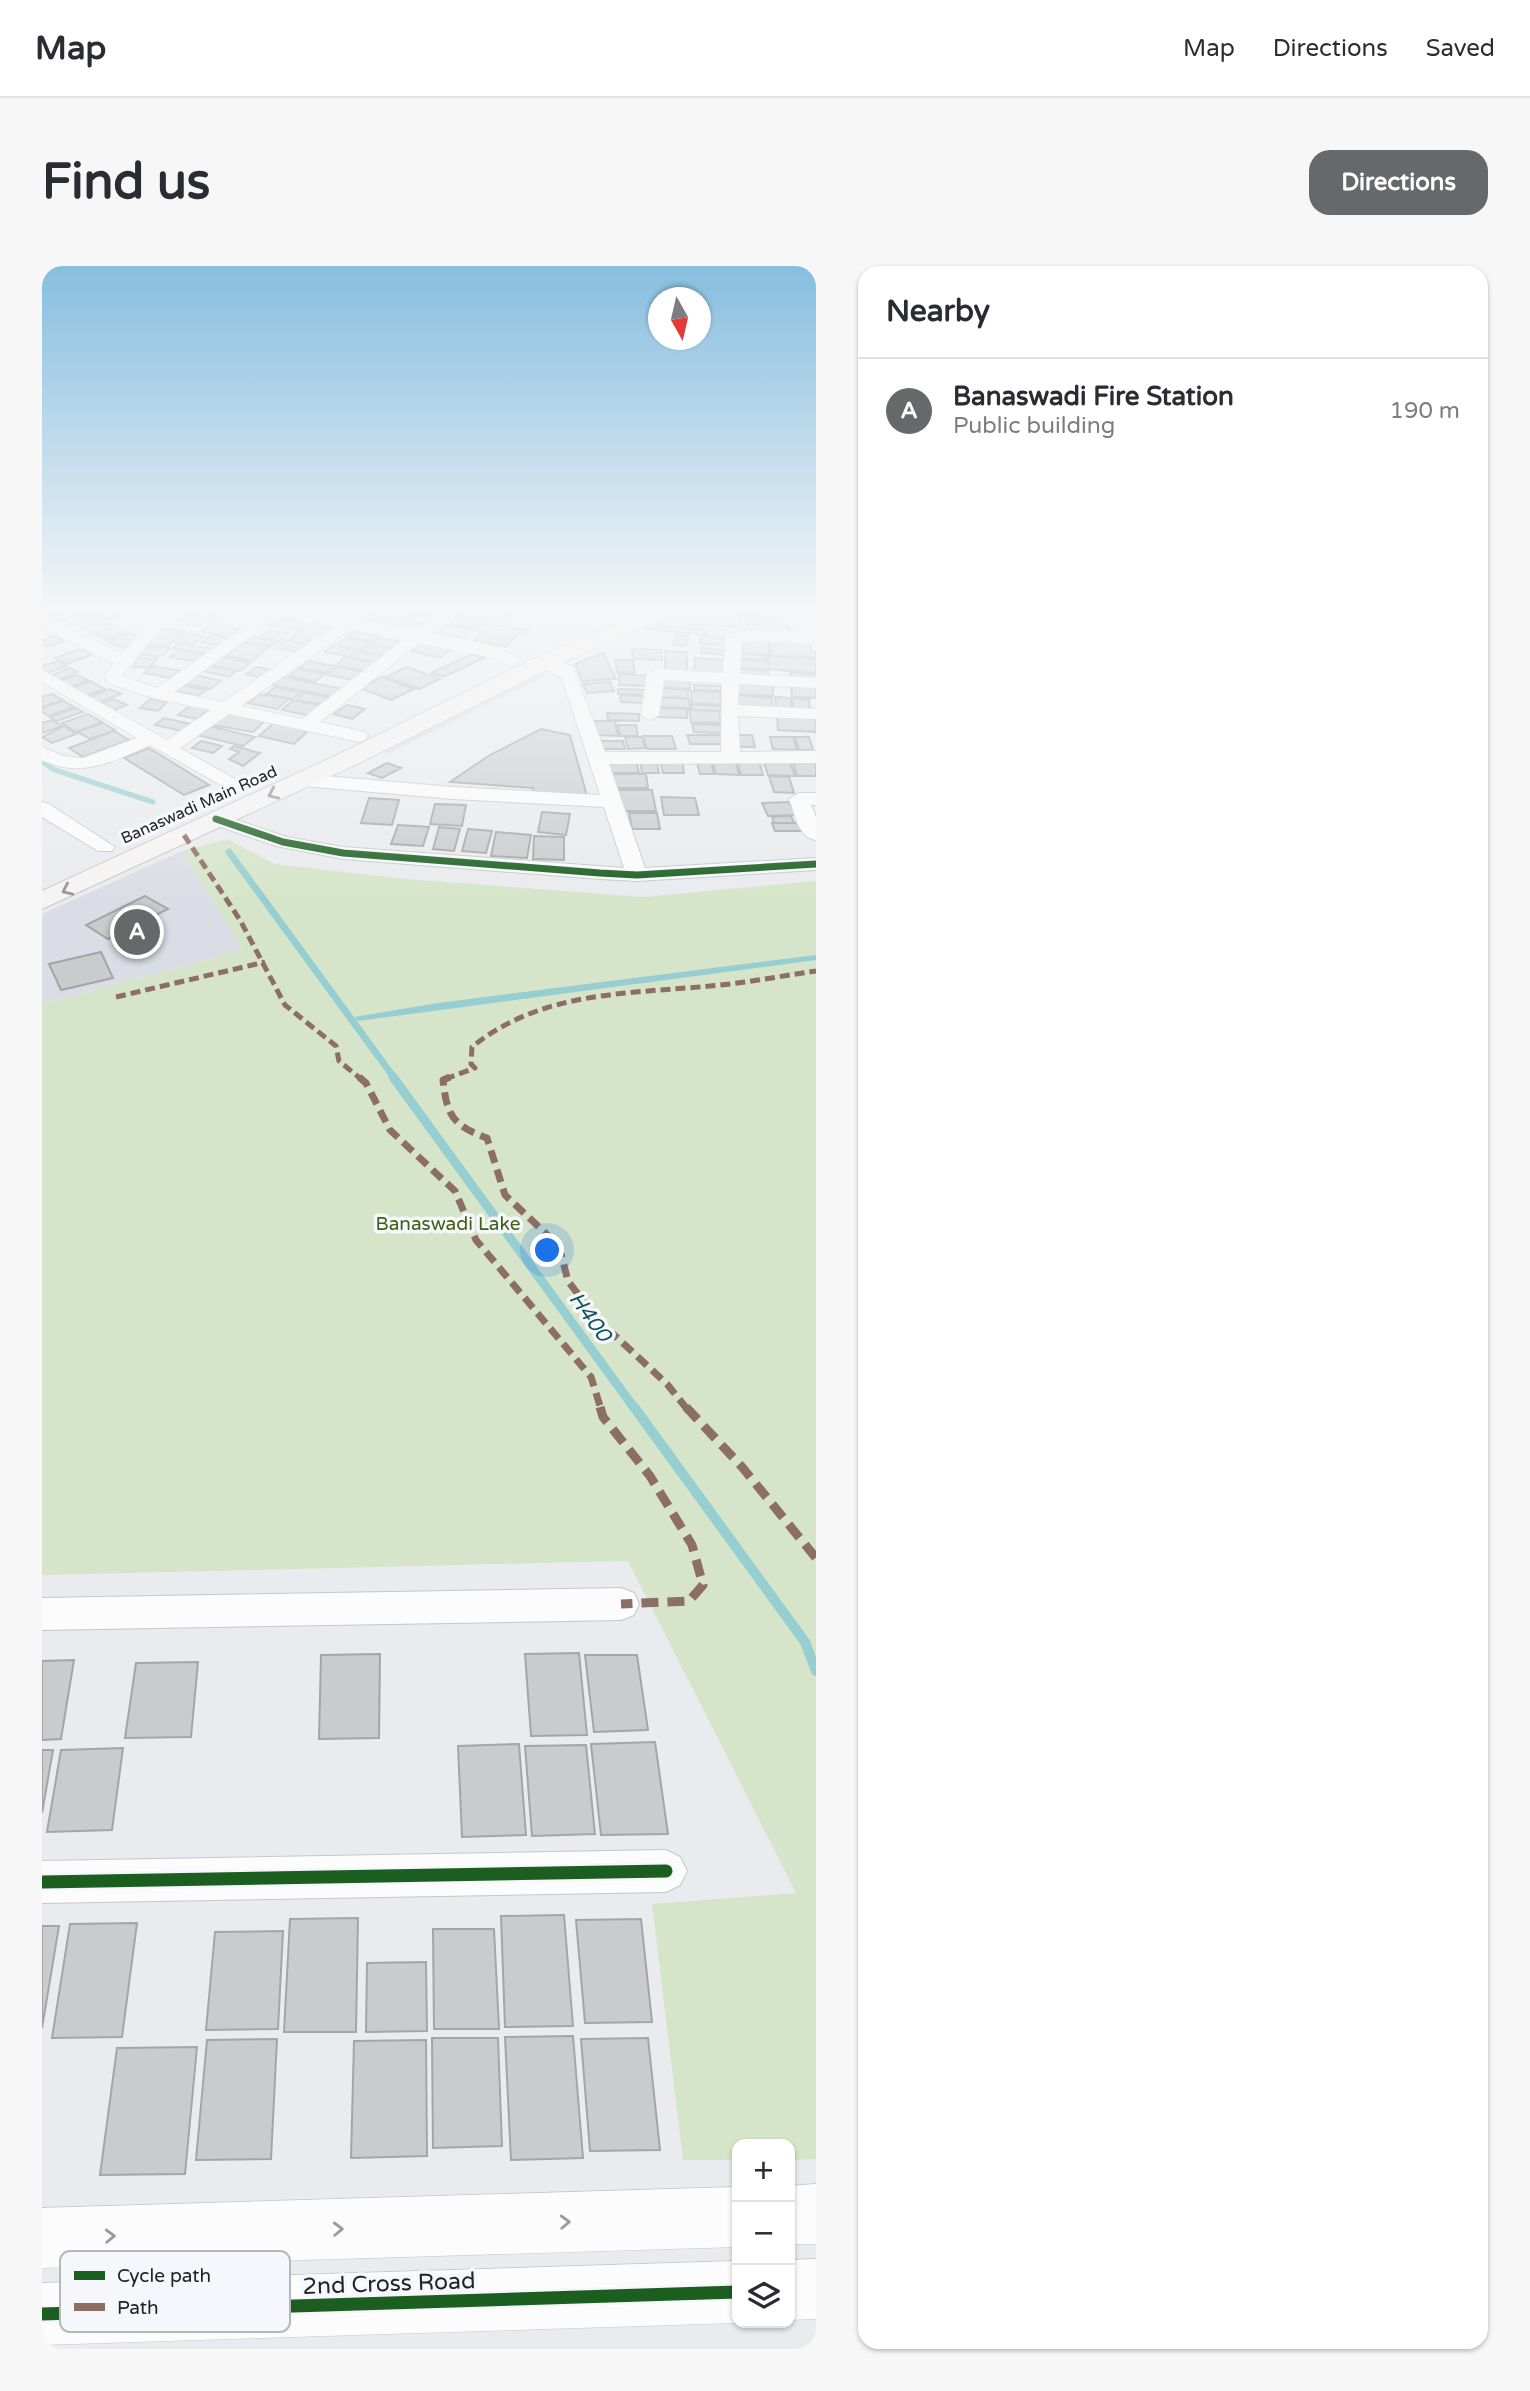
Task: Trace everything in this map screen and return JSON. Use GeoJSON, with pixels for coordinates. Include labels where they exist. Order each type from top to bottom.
{"type":"FeatureCollection","features":[{"type":"Feature","properties":{"kind":"main road","name":"Banaswadi Main Road"},"geometry":{"type":"LineString","coordinates":[[42,875],[235,787],[359,736],[417,707]]}},
{"type":"Feature","properties":{"kind":"main road","name":"Banaswadi Main Road"},"geometry":{"type":"LineString","coordinates":[[42,901],[304,780],[453,707]]}},
{"type":"Feature","properties":{"kind":"street"},"geometry":{"type":"LineString","coordinates":[[95,707],[235,787]]}},
{"type":"Feature","properties":{"kind":"street"},"geometry":{"type":"LineString","coordinates":[[169,747],[227,707]]}},
{"type":"Feature","properties":{"kind":"street"},"geometry":{"type":"LineString","coordinates":[[228,707],[359,736]]}},
{"type":"Feature","properties":{"kind":"street"},"geometry":{"type":"LineString","coordinates":[[307,724],[329,707]]}},
{"type":"Feature","properties":{"kind":"street"},"geometry":{"type":"LineString","coordinates":[[579,707],[637,875]]}},
{"type":"Feature","properties":{"kind":"street"},"geometry":{"type":"LineString","coordinates":[[650,715],[651,707]]}},
{"type":"Feature","properties":{"kind":"street"},"geometry":{"type":"LineString","coordinates":[[730,757],[729,710],[816,714]]}},
{"type":"Feature","properties":{"kind":"street"},"geometry":{"type":"LineString","coordinates":[[42,753],[59,764],[82,766],[149,739]]}},
{"type":"Feature","properties":{"kind":"street"},"geometry":{"type":"LineString","coordinates":[[596,758],[816,757]]}},
{"type":"Feature","properties":{"kind":"street"},"geometry":{"type":"LineString","coordinates":[[304,780],[453,793],[610,801]]}},
{"type":"Feature","properties":{"kind":"street"},"geometry":{"type":"LineString","coordinates":[[816,799],[799,799],[813,834],[816,834]]}},
{"type":"Feature","properties":{"kind":"street"},"geometry":{"type":"LineString","coordinates":[[42,808],[105,847]]}},
{"type":"Feature","properties":{"kind":"street"},"geometry":{"type":"LineString","coordinates":[[216,819],[283,842],[343,853],[637,875],[816,864]]}},
{"type":"Feature","properties":{"kind":"street"},"geometry":{"type":"LineString","coordinates":[[42,1614],[621,1604]]}},
{"type":"Feature","properties":{"kind":"street"},"geometry":{"type":"LineString","coordinates":[[42,1882],[666,1871]]}},
{"type":"Feature","properties":{"kind":"street"},"geometry":{"type":"LineString","coordinates":[[795,2215],[816,2214]]}},
{"type":"Feature","properties":{"kind":"street"},"geometry":{"type":"LineString","coordinates":[[42,2238],[732,2217]]}},
{"type":"Feature","properties":{"kind":"street"},"geometry":{"type":"LineString","coordinates":[[795,2290],[816,2289]]}},
{"type":"Feature","properties":{"kind":"street","name":"2nd Cross Road"},"geometry":{"type":"LineString","coordinates":[[290,2306],[732,2291]]}},
{"type":"Feature","properties":{"kind":"street","name":"2nd Cross Road"},"geometry":{"type":"LineString","coordinates":[[42,2314],[60,2313]]}},
{"type":"Feature","properties":{"kind":"shaded area"},"geometry":{"type":"Polygon","coordinates":[[[467,707],[482,707],[388,754],[380,750],[467,707]]]}},
{"type":"Feature","properties":{"kind":"shaded area"},"geometry":{"type":"Polygon","coordinates":[[[182,851],[243,950],[42,1004],[42,914],[182,851]]]}},
{"type":"Feature","properties":{"kind":"green space","name":"Banaswadi Lake"},"geometry":{"type":"Polygon","coordinates":[[[227,839],[275,864],[405,879],[643,897],[816,881],[816,2159],[795,2160],[795,2139],[732,2139],[732,2160],[683,2160],[652,1904],[796,1893],[628,1561],[42,1575],[42,1004],[243,950],[182,851],[227,839]]]}},
{"type":"Feature","properties":{"kind":"water"},"geometry":{"type":"Polygon","coordinates":[[[816,955],[816,960],[358,1021],[354,1017],[438,1003],[816,955]]]}},
{"type":"Feature","properties":{"kind":"building"},"geometry":{"type":"Polygon","coordinates":[[[73,707],[49,716],[42,712],[42,708],[73,707]]]}},
{"type":"Feature","properties":{"kind":"building"},"geometry":{"type":"Polygon","coordinates":[[[99,707],[121,707],[109,712],[99,707]]]}},
{"type":"Feature","properties":{"kind":"building"},"geometry":{"type":"Polygon","coordinates":[[[141,707],[162,707],[158,711],[141,707]]]}},
{"type":"Feature","properties":{"kind":"building"},"geometry":{"type":"Polygon","coordinates":[[[188,707],[212,707],[197,719],[178,715],[188,707]]]}},
{"type":"Feature","properties":{"kind":"building"},"geometry":{"type":"Polygon","coordinates":[[[285,707],[322,707],[311,716],[282,710],[285,707]]]}},
{"type":"Feature","properties":{"kind":"building"},"geometry":{"type":"Polygon","coordinates":[[[344,707],[365,709],[352,719],[334,714],[344,707]]]}},
{"type":"Feature","properties":{"kind":"building"},"geometry":{"type":"Polygon","coordinates":[[[692,707],[720,707],[721,711],[692,710],[692,707]]]}},
{"type":"Feature","properties":{"kind":"building"},"geometry":{"type":"Polygon","coordinates":[[[810,707],[810,710],[793,709],[810,707]]]}},
{"type":"Feature","properties":{"kind":"building"},"geometry":{"type":"Polygon","coordinates":[[[76,708],[83,712],[57,721],[50,717],[76,708]]]}},
{"type":"Feature","properties":{"kind":"building"},"geometry":{"type":"Polygon","coordinates":[[[657,708],[687,709],[687,718],[657,717],[657,708]]]}},
{"type":"Feature","properties":{"kind":"building"},"geometry":{"type":"Polygon","coordinates":[[[689,710],[719,711],[721,723],[691,722],[689,710]]]}},
{"type":"Feature","properties":{"kind":"building"},"geometry":{"type":"Polygon","coordinates":[[[228,711],[268,718],[253,732],[212,725],[228,711]]]}},
{"type":"Feature","properties":{"kind":"building"},"geometry":{"type":"Polygon","coordinates":[[[607,713],[639,714],[639,721],[608,720],[607,713]]]}},
{"type":"Feature","properties":{"kind":"building"},"geometry":{"type":"Polygon","coordinates":[[[88,714],[102,722],[76,732],[62,723],[88,714]]]}},
{"type":"Feature","properties":{"kind":"building"},"geometry":{"type":"Polygon","coordinates":[[[777,715],[816,718],[816,732],[778,730],[777,715]]]}},
{"type":"Feature","properties":{"kind":"building"},"geometry":{"type":"Polygon","coordinates":[[[164,718],[191,724],[182,731],[155,725],[164,718]]]}},
{"type":"Feature","properties":{"kind":"building"},"geometry":{"type":"Polygon","coordinates":[[[52,720],[62,726],[42,733],[42,723],[52,720]]]}},
{"type":"Feature","properties":{"kind":"building"},"geometry":{"type":"Polygon","coordinates":[[[593,721],[615,721],[618,736],[595,735],[593,721]]]}},
{"type":"Feature","properties":{"kind":"building"},"geometry":{"type":"Polygon","coordinates":[[[275,722],[309,730],[294,744],[259,736],[275,722]]]}},
{"type":"Feature","properties":{"kind":"building"},"geometry":{"type":"Polygon","coordinates":[[[103,723],[115,730],[90,739],[77,732],[103,723]]]}},
{"type":"Feature","properties":{"kind":"building"},"geometry":{"type":"Polygon","coordinates":[[[692,724],[720,725],[722,733],[694,732],[692,724]]]}},
{"type":"Feature","properties":{"kind":"building"},"geometry":{"type":"Polygon","coordinates":[[[618,725],[636,725],[638,736],[620,736],[618,725]]]}},
{"type":"Feature","properties":{"kind":"building"},"geometry":{"type":"Polygon","coordinates":[[[64,726],[76,734],[52,743],[42,737],[64,726]]]}},
{"type":"Feature","properties":{"kind":"building"},"geometry":{"type":"Polygon","coordinates":[[[209,726],[255,737],[243,746],[197,735],[209,726]]]}},
{"type":"Feature","properties":{"kind":"building"},"geometry":{"type":"Polygon","coordinates":[[[541,729],[570,735],[587,796],[534,793],[533,788],[450,782],[490,755],[541,729]]]}},
{"type":"Feature","properties":{"kind":"building"},"geometry":{"type":"Polygon","coordinates":[[[114,731],[129,740],[83,757],[69,748],[114,731]]]}},
{"type":"Feature","properties":{"kind":"building"},"geometry":{"type":"Polygon","coordinates":[[[687,735],[722,735],[725,744],[690,744],[687,735]]]}},
{"type":"Feature","properties":{"kind":"building"},"geometry":{"type":"Polygon","coordinates":[[[736,735],[752,735],[755,747],[739,747],[736,735]]]}},
{"type":"Feature","properties":{"kind":"building"},"geometry":{"type":"Polygon","coordinates":[[[643,736],[672,736],[676,749],[647,749],[643,736]]]}},
{"type":"Feature","properties":{"kind":"building"},"geometry":{"type":"Polygon","coordinates":[[[625,737],[642,737],[645,748],[628,749],[625,737]]]}},
{"type":"Feature","properties":{"kind":"building"},"geometry":{"type":"Polygon","coordinates":[[[770,737],[793,737],[797,750],[773,749],[770,737]]]}},
{"type":"Feature","properties":{"kind":"building"},"geometry":{"type":"Polygon","coordinates":[[[795,737],[809,737],[813,750],[799,750],[795,737]]]}},
{"type":"Feature","properties":{"kind":"building"},"geometry":{"type":"Polygon","coordinates":[[[201,741],[222,746],[213,753],[192,748],[201,741]]]}},
{"type":"Feature","properties":{"kind":"building"},"geometry":{"type":"Polygon","coordinates":[[[599,741],[623,741],[625,749],[601,749],[599,741]]]}},
{"type":"Feature","properties":{"kind":"building"},"geometry":{"type":"Polygon","coordinates":[[[234,746],[260,753],[243,766],[229,759],[239,752],[230,749],[234,746]]]}},
{"type":"Feature","properties":{"kind":"building"},"geometry":{"type":"Polygon","coordinates":[[[149,748],[209,785],[184,795],[124,758],[149,748]]]}},
{"type":"Feature","properties":{"kind":"building"},"geometry":{"type":"Polygon","coordinates":[[[736,758],[758,758],[763,775],[741,775],[736,758]]]}},
{"type":"Feature","properties":{"kind":"building"},"geometry":{"type":"Polygon","coordinates":[[[608,759],[636,759],[639,773],[610,773],[608,759]]]}},
{"type":"Feature","properties":{"kind":"building"},"geometry":{"type":"Polygon","coordinates":[[[640,759],[656,759],[659,773],[642,773],[640,759]]]}},
{"type":"Feature","properties":{"kind":"building"},"geometry":{"type":"Polygon","coordinates":[[[696,759],[710,759],[714,774],[700,774],[696,759]]]}},
{"type":"Feature","properties":{"kind":"building"},"geometry":{"type":"Polygon","coordinates":[[[712,759],[735,759],[739,775],[716,774],[712,759]]]}},
{"type":"Feature","properties":{"kind":"building"},"geometry":{"type":"Polygon","coordinates":[[[660,760],[682,760],[684,773],[663,773],[660,760]]]}},
{"type":"Feature","properties":{"kind":"building"},"geometry":{"type":"Polygon","coordinates":[[[763,760],[789,760],[795,776],[768,775],[763,760]]]}},
{"type":"Feature","properties":{"kind":"building"},"geometry":{"type":"Polygon","coordinates":[[[792,760],[816,761],[816,776],[797,776],[792,760]]]}},
{"type":"Feature","properties":{"kind":"building"},"geometry":{"type":"Polygon","coordinates":[[[387,763],[401,768],[382,778],[368,773],[387,763]]]}},
{"type":"Feature","properties":{"kind":"building"},"geometry":{"type":"Polygon","coordinates":[[[612,774],[646,774],[648,788],[614,788],[612,774]]]}},
{"type":"Feature","properties":{"kind":"building"},"geometry":{"type":"Polygon","coordinates":[[[769,776],[789,777],[794,793],[774,792],[769,776]]]}},
{"type":"Feature","properties":{"kind":"building"},"geometry":{"type":"Polygon","coordinates":[[[618,790],[652,790],[656,811],[621,811],[618,790]]]}},
{"type":"Feature","properties":{"kind":"building"},"geometry":{"type":"Polygon","coordinates":[[[661,797],[695,798],[699,815],[664,815],[661,797]]]}},
{"type":"Feature","properties":{"kind":"building"},"geometry":{"type":"Polygon","coordinates":[[[369,798],[399,800],[392,825],[361,823],[369,798]]]}},
{"type":"Feature","properties":{"kind":"building"},"geometry":{"type":"Polygon","coordinates":[[[789,802],[796,815],[768,816],[762,803],[789,802]]]}},
{"type":"Feature","properties":{"kind":"building"},"geometry":{"type":"Polygon","coordinates":[[[435,804],[466,805],[462,826],[430,824],[435,804]]]}},
{"type":"Feature","properties":{"kind":"building"},"geometry":{"type":"Polygon","coordinates":[[[542,812],[570,814],[566,835],[538,832],[542,812]]]}},
{"type":"Feature","properties":{"kind":"building"},"geometry":{"type":"Polygon","coordinates":[[[629,813],[657,813],[660,829],[632,829],[629,813]]]}},
{"type":"Feature","properties":{"kind":"building"},"geometry":{"type":"Polygon","coordinates":[[[791,816],[794,823],[774,823],[772,817],[791,816]]]}},
{"type":"Feature","properties":{"kind":"building"},"geometry":{"type":"Polygon","coordinates":[[[772,823],[799,823],[803,831],[775,831],[772,823]]]}},
{"type":"Feature","properties":{"kind":"building"},"geometry":{"type":"Polygon","coordinates":[[[398,825],[429,827],[423,846],[391,844],[398,825]]]}},
{"type":"Feature","properties":{"kind":"building"},"geometry":{"type":"Polygon","coordinates":[[[439,827],[460,829],[454,851],[433,849],[439,827]]]}},
{"type":"Feature","properties":{"kind":"building"},"geometry":{"type":"Polygon","coordinates":[[[468,829],[492,831],[486,853],[462,851],[468,829]]]}},
{"type":"Feature","properties":{"kind":"building"},"geometry":{"type":"Polygon","coordinates":[[[496,832],[531,835],[527,858],[491,856],[496,832]]]}},
{"type":"Feature","properties":{"kind":"building"},"geometry":{"type":"Polygon","coordinates":[[[534,836],[564,837],[564,860],[533,859],[534,836]]]}},
{"type":"Feature","properties":{"kind":"building"},"geometry":{"type":"Polygon","coordinates":[[[145,896],[168,909],[108,939],[86,925],[145,896]]]}},
{"type":"Feature","properties":{"kind":"building"},"geometry":{"type":"Polygon","coordinates":[[[101,952],[113,978],[61,990],[49,964],[101,952]]]}},
{"type":"Feature","properties":{"kind":"building"},"geometry":{"type":"Polygon","coordinates":[[[579,1653],[587,1735],[531,1736],[525,1654],[579,1653]]]}},
{"type":"Feature","properties":{"kind":"building"},"geometry":{"type":"Polygon","coordinates":[[[380,1654],[379,1738],[319,1739],[321,1655],[380,1654]]]}},
{"type":"Feature","properties":{"kind":"building"},"geometry":{"type":"Polygon","coordinates":[[[585,1655],[637,1655],[648,1730],[594,1732],[585,1655]]]}},
{"type":"Feature","properties":{"kind":"building"},"geometry":{"type":"Polygon","coordinates":[[[74,1660],[61,1739],[42,1740],[42,1661],[74,1660]]]}},
{"type":"Feature","properties":{"kind":"building"},"geometry":{"type":"Polygon","coordinates":[[[198,1662],[191,1737],[125,1738],[136,1663],[198,1662]]]}},
{"type":"Feature","properties":{"kind":"building"},"geometry":{"type":"Polygon","coordinates":[[[655,1742],[668,1834],[601,1835],[591,1744],[655,1742]]]}},
{"type":"Feature","properties":{"kind":"building"},"geometry":{"type":"Polygon","coordinates":[[[519,1744],[526,1835],[462,1837],[458,1746],[519,1744]]]}},
{"type":"Feature","properties":{"kind":"building"},"geometry":{"type":"Polygon","coordinates":[[[586,1745],[595,1834],[532,1836],[525,1746],[586,1745]]]}},
{"type":"Feature","properties":{"kind":"building"},"geometry":{"type":"Polygon","coordinates":[[[123,1748],[112,1830],[47,1832],[61,1750],[123,1748]]]}},
{"type":"Feature","properties":{"kind":"building"},"geometry":{"type":"Polygon","coordinates":[[[42,1750],[53,1750],[42,1813],[42,1750]]]}},
{"type":"Feature","properties":{"kind":"building"},"geometry":{"type":"Polygon","coordinates":[[[564,1915],[573,2026],[505,2027],[501,1916],[564,1915]]]}},
{"type":"Feature","properties":{"kind":"building"},"geometry":{"type":"Polygon","coordinates":[[[358,1918],[356,2032],[284,2032],[290,1919],[358,1918]]]}},
{"type":"Feature","properties":{"kind":"building"},"geometry":{"type":"Polygon","coordinates":[[[641,1919],[652,2022],[585,2023],[576,1920],[641,1919]]]}},
{"type":"Feature","properties":{"kind":"building"},"geometry":{"type":"Polygon","coordinates":[[[137,1923],[122,2037],[52,2038],[70,1924],[137,1923]]]}},
{"type":"Feature","properties":{"kind":"building"},"geometry":{"type":"Polygon","coordinates":[[[42,1926],[59,1926],[42,2028],[42,1926]]]}},
{"type":"Feature","properties":{"kind":"building"},"geometry":{"type":"Polygon","coordinates":[[[433,1929],[494,1929],[499,2029],[434,2029],[433,1929]]]}},
{"type":"Feature","properties":{"kind":"building"},"geometry":{"type":"Polygon","coordinates":[[[283,1931],[278,2029],[206,2030],[215,1932],[283,1931]]]}},
{"type":"Feature","properties":{"kind":"building"},"geometry":{"type":"Polygon","coordinates":[[[426,1962],[427,2031],[366,2032],[367,1963],[426,1962]]]}},
{"type":"Feature","properties":{"kind":"building"},"geometry":{"type":"Polygon","coordinates":[[[573,2036],[583,2158],[511,2160],[505,2037],[573,2036]]]}},
{"type":"Feature","properties":{"kind":"building"},"geometry":{"type":"Polygon","coordinates":[[[432,2038],[498,2038],[502,2146],[433,2148],[432,2038]]]}},
{"type":"Feature","properties":{"kind":"building"},"geometry":{"type":"Polygon","coordinates":[[[648,2038],[660,2150],[590,2151],[581,2039],[648,2038]]]}},
{"type":"Feature","properties":{"kind":"building"},"geometry":{"type":"Polygon","coordinates":[[[277,2039],[271,2159],[196,2160],[207,2040],[277,2039]]]}},
{"type":"Feature","properties":{"kind":"building"},"geometry":{"type":"Polygon","coordinates":[[[426,2040],[427,2156],[351,2158],[354,2041],[426,2040]]]}},
{"type":"Feature","properties":{"kind":"building"},"geometry":{"type":"Polygon","coordinates":[[[197,2047],[185,2174],[100,2175],[117,2048],[197,2047]]]}},
{"type":"Feature","properties":{"kind":"waterway","name":"H400"},"geometry":{"type":"LineString","coordinates":[[42,762],[55,770],[153,802]]}},
{"type":"Feature","properties":{"kind":"waterway","name":"H400"},"geometry":{"type":"LineString","coordinates":[[229,852],[395,1079]]}},
{"type":"Feature","properties":{"kind":"waterway","name":"H400"},"geometry":{"type":"LineString","coordinates":[[393,1077],[635,1409]]}},
{"type":"Feature","properties":{"kind":"waterway","name":"H400"},"geometry":{"type":"LineString","coordinates":[[634,1407],[805,1642],[816,1671]]}},
{"type":"Feature","properties":{"kind":"marked path"},"geometry":{"type":"LineString","coordinates":[[184,835],[240,920],[285,1005],[336,1046],[339,1061],[366,1083],[390,1130],[455,1191],[476,1240],[591,1377],[603,1417],[650,1476],[692,1545],[703,1585],[689,1601],[621,1604]]}},
{"type":"Feature","properties":{"kind":"marked path"},"geometry":{"type":"LineString","coordinates":[[116,997],[265,962]]}},
{"type":"Feature","properties":{"kind":"marked path"},"geometry":{"type":"LineString","coordinates":[[816,971],[725,985],[565,1000],[494,1029],[472,1047],[471,1064],[475,1068],[443,1080],[446,1104],[453,1119],[465,1129],[487,1138],[505,1195],[559,1246],[568,1281],[597,1319],[667,1384],[706,1432],[742,1467],[816,1558]]}},
{"type":"Feature","properties":{"kind":"cycle path"},"geometry":{"type":"LineString","coordinates":[[216,819],[283,842],[343,853],[600,873],[637,875],[816,864]]}},
{"type":"Feature","properties":{"kind":"cycle path"},"geometry":{"type":"LineString","coordinates":[[42,1882],[666,1871]]}},
{"type":"Feature","properties":{"kind":"cycle path"},"geometry":{"type":"LineString","coordinates":[[290,2306],[732,2292]]}},
{"type":"Feature","properties":{"kind":"cycle path"},"geometry":{"type":"LineString","coordinates":[[42,2314],[60,2313]]}},
{"type":"Feature","properties":{"kind":"place","name":"Banaswadi Fire Station"},"geometry":{"type":"Point","coordinates":[137,932]}}]}
